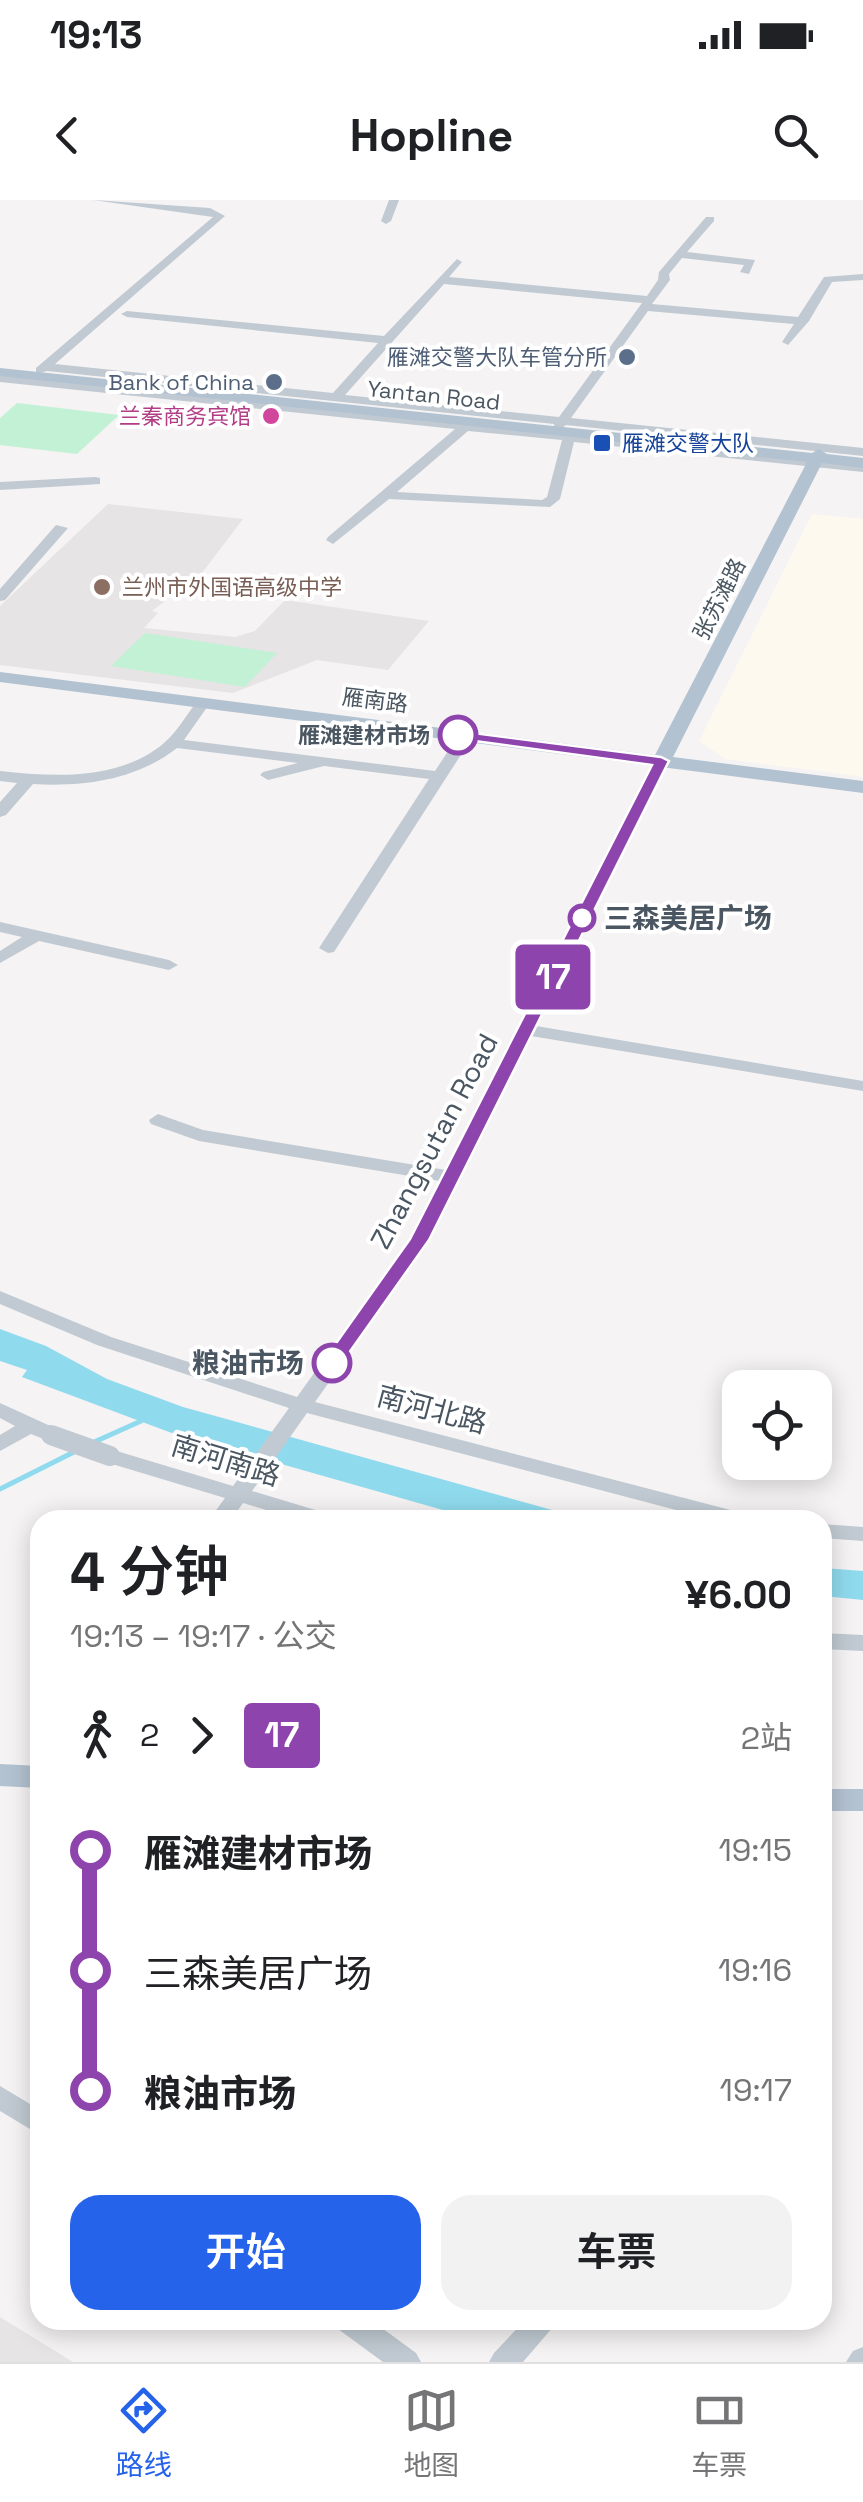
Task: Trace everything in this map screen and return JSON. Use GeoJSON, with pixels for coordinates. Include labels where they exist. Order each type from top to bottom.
{"type":"FeatureCollection","features":[{"type":"Feature","properties":{"kind":"main road","name":"Yantan Road"},"geometry":{"type":"LineString","coordinates":[[0,372],[40,371],[363,402],[562,429]]}},
{"type":"Feature","properties":{"kind":"main road","name":"Yantan Road"},"geometry":{"type":"LineString","coordinates":[[40,371],[863,460]]}},
{"type":"Feature","properties":{"kind":"main road","name":"张苏滩路"},"geometry":{"type":"LineString","coordinates":[[661,761],[817,455]]}},
{"type":"Feature","properties":{"kind":"main road","name":"雁南路"},"geometry":{"type":"LineString","coordinates":[[0,677],[863,787]]}},
{"type":"Feature","properties":{"kind":"main road"},"geometry":{"type":"LineString","coordinates":[[0,1775],[30,1776]]}},
{"type":"Feature","properties":{"kind":"main road"},"geometry":{"type":"LineString","coordinates":[[832,1800],[863,1800]]}},
{"type":"Feature","properties":{"kind":"street"},"geometry":{"type":"LineString","coordinates":[[40,371],[220,216],[210,211],[98,200]]}},
{"type":"Feature","properties":{"kind":"street"},"geometry":{"type":"LineString","coordinates":[[386,221],[394,200]]}},
{"type":"Feature","properties":{"kind":"street"},"geometry":{"type":"LineString","coordinates":[[389,495],[545,504],[553,499],[562,429],[663,274],[683,256],[710,219]]}},
{"type":"Feature","properties":{"kind":"street"},"geometry":{"type":"LineString","coordinates":[[683,256],[751,262],[745,272]]}},
{"type":"Feature","properties":{"kind":"street"},"geometry":{"type":"LineString","coordinates":[[336,396],[457,262]]}},
{"type":"Feature","properties":{"kind":"street"},"geometry":{"type":"LineString","coordinates":[[788,342],[828,279],[863,277]]}},
{"type":"Feature","properties":{"kind":"street"},"geometry":{"type":"LineString","coordinates":[[442,280],[803,320]]}},
{"type":"Feature","properties":{"kind":"street"},"geometry":{"type":"LineString","coordinates":[[127,314],[386,340]]}},
{"type":"Feature","properties":{"kind":"street","name":"Yantan Road"},"geometry":{"type":"LineString","coordinates":[[40,371],[336,396],[363,402]]}},
{"type":"Feature","properties":{"kind":"street","name":"Yantan Road"},"geometry":{"type":"LineString","coordinates":[[0,372],[466,426],[562,429]]}},
{"type":"Feature","properties":{"kind":"street"},"geometry":{"type":"LineString","coordinates":[[333,540],[466,426]]}},
{"type":"Feature","properties":{"kind":"street"},"geometry":{"type":"LineString","coordinates":[[0,486],[95,481]]}},
{"type":"Feature","properties":{"kind":"street"},"geometry":{"type":"LineString","coordinates":[[0,597],[61,528]]}},
{"type":"Feature","properties":{"kind":"street"},"geometry":{"type":"LineString","coordinates":[[0,776],[74,780],[148,760],[173,742],[202,703]]}},
{"type":"Feature","properties":{"kind":"street"},"geometry":{"type":"LineString","coordinates":[[328,948],[465,736]]}},
{"type":"Feature","properties":{"kind":"street"},"geometry":{"type":"LineString","coordinates":[[173,742],[439,776]]}},
{"type":"Feature","properties":{"kind":"street"},"geometry":{"type":"LineString","coordinates":[[268,775],[324,761]]}},
{"type":"Feature","properties":{"kind":"street","name":"Zhangsutan Road"},"geometry":{"type":"LineString","coordinates":[[237,1495],[420,1240],[661,761]]}},
{"type":"Feature","properties":{"kind":"street"},"geometry":{"type":"LineString","coordinates":[[0,812],[28,780]]}},
{"type":"Feature","properties":{"kind":"street"},"geometry":{"type":"LineString","coordinates":[[0,927],[168,965]]}},
{"type":"Feature","properties":{"kind":"street"},"geometry":{"type":"LineString","coordinates":[[0,958],[37,935]]}},
{"type":"Feature","properties":{"kind":"street"},"geometry":{"type":"LineString","coordinates":[[526,1030],[863,1086]]}},
{"type":"Feature","properties":{"kind":"street"},"geometry":{"type":"LineString","coordinates":[[158,1120],[198,1134],[451,1177]]}},
{"type":"Feature","properties":{"kind":"street","name":"南河北路"},"geometry":{"type":"LineString","coordinates":[[0,1297],[104,1341],[300,1405],[704,1510]]}},
{"type":"Feature","properties":{"kind":"street"},"geometry":{"type":"LineString","coordinates":[[0,1410],[29,1426],[0,1444]]}},
{"type":"Feature","properties":{"kind":"street","name":"南河南路"},"geometry":{"type":"LineString","coordinates":[[29,1426],[110,1456],[289,1510]]}},
{"type":"Feature","properties":{"kind":"street"},"geometry":{"type":"LineString","coordinates":[[227,1510],[237,1495]]}},
{"type":"Feature","properties":{"kind":"street"},"geometry":{"type":"LineString","coordinates":[[832,1532],[863,1534]]}},
{"type":"Feature","properties":{"kind":"street"},"geometry":{"type":"LineString","coordinates":[[832,1642],[863,1643]]}},
{"type":"Feature","properties":{"kind":"street"},"geometry":{"type":"LineString","coordinates":[[0,2096],[30,2117]]}},
{"type":"Feature","properties":{"kind":"street"},"geometry":{"type":"LineString","coordinates":[[362,2330],[406,2362]]}},
{"type":"Feature","properties":{"kind":"street"},"geometry":{"type":"LineString","coordinates":[[504,2362],[534,2330]]}},
{"type":"Feature","properties":{"kind":"shaded area","name":"兰州市外国语高级中学"},"geometry":{"type":"Polygon","coordinates":[[[108,504],[243,519],[202,573],[152,611],[158,613],[144,628],[235,637],[255,631],[285,600],[429,621],[388,670],[317,660],[233,693],[0,665],[0,606],[108,504]]]}},
{"type":"Feature","properties":{"kind":"shaded area"},"geometry":{"type":"Polygon","coordinates":[[[812,514],[863,519],[863,777],[725,759],[699,741],[812,514]]]}},
{"type":"Feature","properties":{"kind":"shaded area"},"geometry":{"type":"Polygon","coordinates":[[[0,2317],[73,2362],[0,2362],[0,2317]]]}},
{"type":"Feature","properties":{"kind":"green space"},"geometry":{"type":"Polygon","coordinates":[[[17,403],[119,415],[77,454],[0,445],[0,418],[17,403]]]}},
{"type":"Feature","properties":{"kind":"green space"},"geometry":{"type":"Polygon","coordinates":[[[145,633],[277,653],[245,687],[111,666],[145,633]]]}},
{"type":"Feature","properties":{"kind":"water"},"geometry":{"type":"Polygon","coordinates":[[[0,1329],[46,1346],[107,1379],[183,1407],[552,1510],[443,1510],[169,1432],[22,1377],[27,1370],[0,1361],[0,1329]]]}},
{"type":"Feature","properties":{"kind":"water"},"geometry":{"type":"Polygon","coordinates":[[[832,1569],[863,1571],[863,1600],[832,1597],[832,1569]]]}},
{"type":"Feature","properties":{"kind":"waterway"},"geometry":{"type":"LineString","coordinates":[[92,1443],[141,1421]]}},
{"type":"Feature","properties":{"kind":"waterway"},"geometry":{"type":"LineString","coordinates":[[0,1489],[78,1450]]}},
{"type":"Feature","properties":{"kind":"bus line","name":"17"},"geometry":{"type":"LineString","coordinates":[[332,1363],[420,1240],[661,761],[458,735]]}},
{"type":"Feature","properties":{"kind":"place","name":"雁滩交警大队车管分所"},"geometry":{"type":"Point","coordinates":[627,357]}},
{"type":"Feature","properties":{"kind":"place","name":"Bank of China"},"geometry":{"type":"Point","coordinates":[274,382]}},
{"type":"Feature","properties":{"kind":"place","name":"兰秦商务宾馆"},"geometry":{"type":"Point","coordinates":[271,416]}},
{"type":"Feature","properties":{"kind":"place","name":"雁滩交警大队"},"geometry":{"type":"Point","coordinates":[602,443]}},
{"type":"Feature","properties":{"kind":"place","name":"兰州市外国语高级中学"},"geometry":{"type":"Point","coordinates":[102,587]}},
{"type":"Feature","properties":{"kind":"place","name":"雁滩建材市场"},"geometry":{"type":"Point","coordinates":[458,735]}},
{"type":"Feature","properties":{"kind":"place","name":"三森美居广场"},"geometry":{"type":"Point","coordinates":[582,918]}},
{"type":"Feature","properties":{"kind":"place","name":"粮油市场"},"geometry":{"type":"Point","coordinates":[332,1363]}}]}
